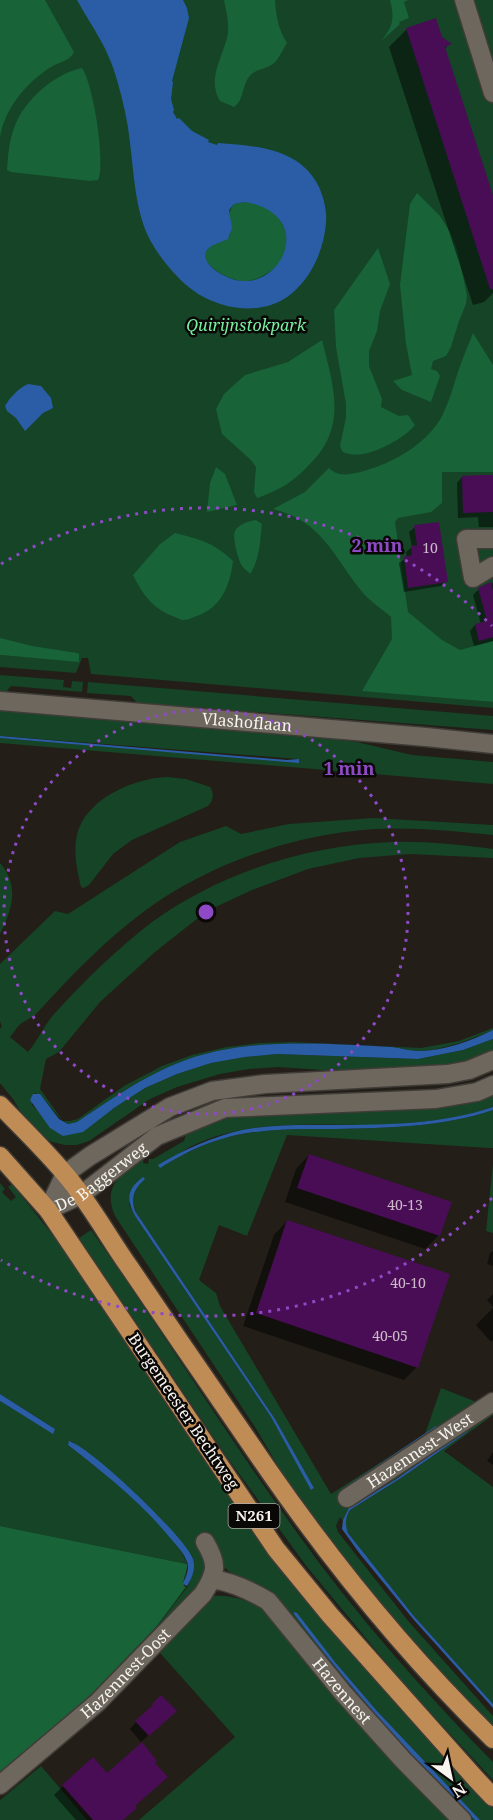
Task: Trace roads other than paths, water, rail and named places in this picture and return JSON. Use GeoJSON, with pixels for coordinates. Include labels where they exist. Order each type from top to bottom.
{"type":"FeatureCollection","features":[{"type":"Feature","properties":{"kind":"main road","name":"N261"},"geometry":{"type":"LineString","coordinates":[[0,1105],[65,1174],[81,1195],[310,1530],[359,1593],[466,1713],[493,1739]]}},
{"type":"Feature","properties":{"kind":"main road","name":"Burgemeester Bechtweg"},"geometry":{"type":"LineString","coordinates":[[0,1156],[48,1210],[276,1549],[330,1615],[493,1797]]}},
{"type":"Feature","properties":{"kind":"street"},"geometry":{"type":"LineString","coordinates":[[464,0],[493,93]]}},
{"type":"Feature","properties":{"kind":"street"},"geometry":{"type":"LineString","coordinates":[[493,539],[466,539],[473,578],[493,566]]}},
{"type":"Feature","properties":{"kind":"street","name":"Vlashoflaan"},"geometry":{"type":"LineString","coordinates":[[0,701],[493,744]]}},
{"type":"Feature","properties":{"kind":"street","name":"De Baggerweg"},"geometry":{"type":"LineString","coordinates":[[48,1210],[65,1174],[90,1155],[170,1107],[212,1090],[265,1084],[448,1074],[469,1070],[493,1060]]}},
{"type":"Feature","properties":{"kind":"street","name":"De Baggerweg"},"geometry":{"type":"LineString","coordinates":[[48,1210],[81,1195],[158,1136],[225,1108],[436,1099],[477,1092],[493,1085]]}},
{"type":"Feature","properties":{"kind":"street","name":"Hazennest-West"},"geometry":{"type":"LineString","coordinates":[[347,1498],[493,1402]]}},
{"type":"Feature","properties":{"kind":"street"},"geometry":{"type":"LineString","coordinates":[[205,1542],[214,1560],[215,1570],[212,1579]]}},
{"type":"Feature","properties":{"kind":"street","name":"Hazennest-Oost"},"geometry":{"type":"LineString","coordinates":[[0,1785],[98,1702],[203,1594],[212,1579]]}},
{"type":"Feature","properties":{"kind":"street","name":"Hazennest"},"geometry":{"type":"LineString","coordinates":[[212,1579],[251,1591],[268,1600],[343,1693],[403,1760],[462,1820]]}},
{"type":"Feature","properties":{"kind":"water"},"geometry":{"type":"Polygon","coordinates":[[[77,0],[183,0],[189,18],[172,81],[171,99],[173,112],[177,119],[179,118],[192,131],[209,140],[208,142],[276,151],[301,164],[311,174],[319,187],[325,205],[323,243],[311,271],[284,299],[260,308],[235,308],[219,304],[198,294],[174,273],[160,256],[148,236],[140,214],[127,119],[113,68],[105,48],[77,0]],[[245,202],[234,204],[229,210],[232,228],[228,239],[209,248],[205,255],[207,262],[223,275],[242,281],[260,278],[274,269],[283,255],[286,239],[282,223],[269,210],[245,202]]]}},
{"type":"Feature","properties":{"kind":"water"},"geometry":{"type":"Polygon","coordinates":[[[28,384],[41,386],[51,398],[53,408],[43,413],[25,431],[5,406],[15,393],[28,384]]]}},
{"type":"Feature","properties":{"kind":"water"},"geometry":{"type":"Polygon","coordinates":[[[0,736],[287,760],[299,759],[299,763],[0,738],[0,736]]]}},
{"type":"Feature","properties":{"kind":"water"},"geometry":{"type":"Polygon","coordinates":[[[493,1030],[493,1039],[463,1050],[418,1059],[277,1054],[211,1063],[145,1088],[83,1132],[63,1136],[50,1128],[30,1100],[33,1094],[40,1094],[59,1119],[68,1124],[77,1122],[148,1077],[167,1068],[186,1060],[228,1049],[267,1044],[309,1044],[392,1047],[428,1051],[457,1045],[493,1030]]]}},
{"type":"Feature","properties":{"kind":"water"},"geometry":{"type":"Polygon","coordinates":[[[493,1107],[493,1110],[474,1116],[415,1126],[278,1130],[236,1135],[190,1151],[160,1168],[158,1165],[199,1144],[242,1130],[288,1125],[374,1125],[414,1122],[454,1117],[493,1107]]]}},
{"type":"Feature","properties":{"kind":"water"},"geometry":{"type":"Polygon","coordinates":[[[143,1177],[145,1179],[134,1194],[135,1211],[275,1419],[314,1488],[311,1490],[271,1417],[135,1216],[129,1199],[131,1190],[143,1177]]]}},
{"type":"Feature","properties":{"kind":"water"},"geometry":{"type":"Polygon","coordinates":[[[0,1394],[55,1429],[53,1434],[0,1401],[0,1394]]]}},
{"type":"Feature","properties":{"kind":"water"},"geometry":{"type":"Polygon","coordinates":[[[436,1426],[438,1429],[350,1486],[351,1483],[436,1426]]]}},
{"type":"Feature","properties":{"kind":"water"},"geometry":{"type":"Polygon","coordinates":[[[471,1426],[466,1433],[350,1510],[346,1524],[348,1533],[413,1615],[493,1704],[493,1708],[414,1620],[342,1529],[343,1520],[349,1508],[398,1478],[471,1426]]]}},
{"type":"Feature","properties":{"kind":"water"},"geometry":{"type":"Polygon","coordinates":[[[69,1441],[97,1459],[137,1495],[187,1548],[194,1566],[187,1586],[183,1584],[188,1565],[178,1547],[135,1501],[68,1445],[69,1441]]]}},
{"type":"Feature","properties":{"kind":"water"},"geometry":{"type":"Polygon","coordinates":[[[294,1612],[377,1711],[480,1820],[475,1820],[404,1746],[336,1668],[294,1612]]]}},
{"type":"Feature","properties":{"kind":"park label","name":"Quirijnstokpark"},"geometry":{"type":"Point","coordinates":[246,325]}}]}
